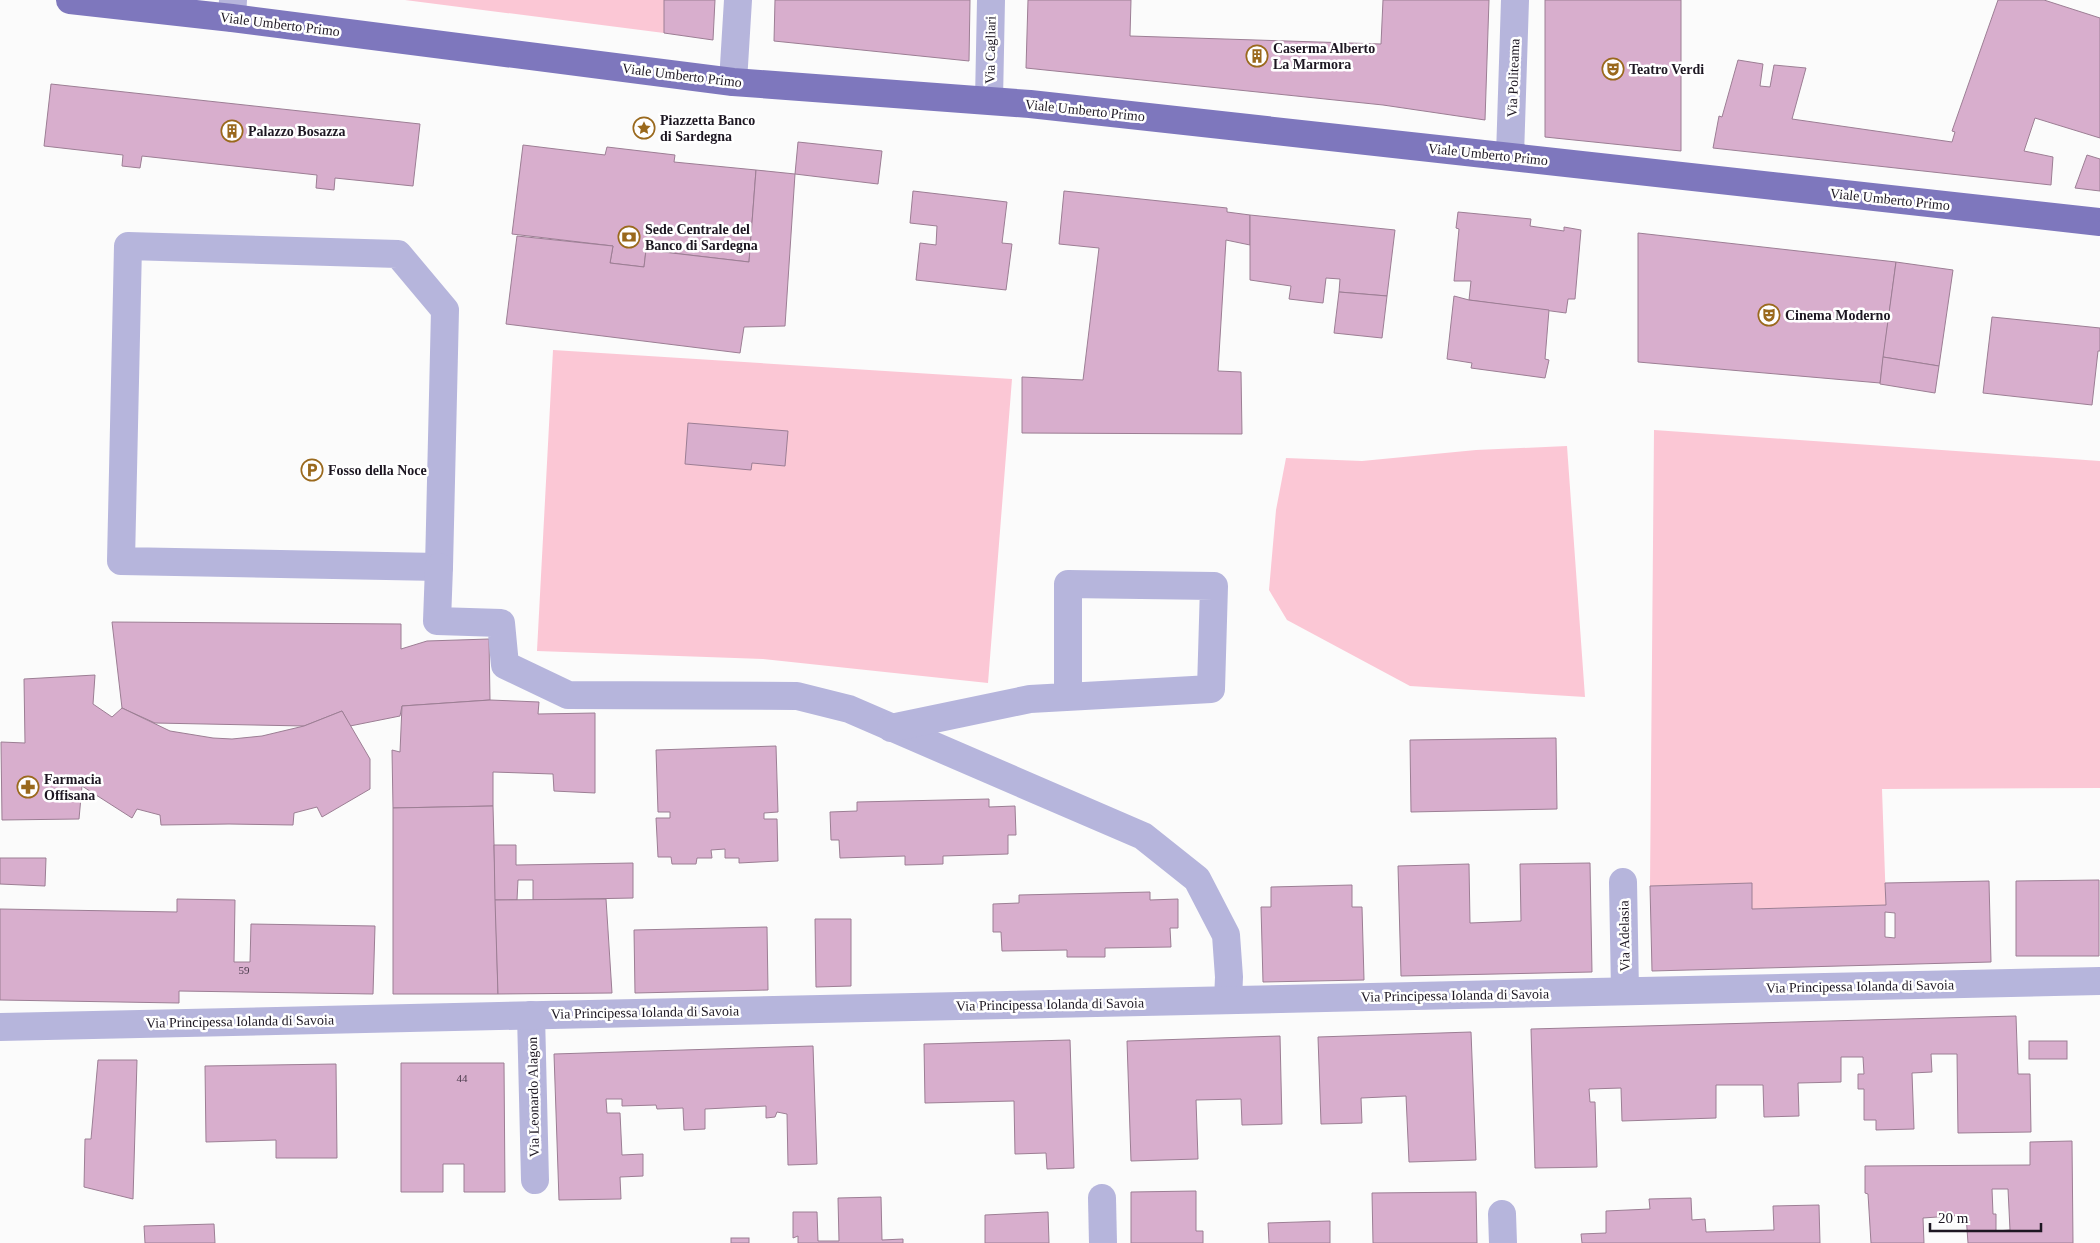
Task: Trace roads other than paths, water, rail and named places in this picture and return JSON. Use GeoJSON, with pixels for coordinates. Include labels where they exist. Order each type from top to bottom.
{"type":"FeatureCollection","features":[{"type":"Feature","properties":{"kind":"main road","name":"Viale Umberto Primo"},"geometry":{"type":"LineString","coordinates":[[70,0],[232,9],[733,82],[989,100],[2100,222]]}},
{"type":"Feature","properties":{"kind":"street"},"geometry":{"type":"LineString","coordinates":[[733,82],[738,0]]}},
{"type":"Feature","properties":{"kind":"street","name":"Via Cagliari"},"geometry":{"type":"LineString","coordinates":[[989,100],[991,0]]}},
{"type":"Feature","properties":{"kind":"street","name":"Via Politeama"},"geometry":{"type":"LineString","coordinates":[[1510,156],[1515,0]]}},
{"type":"Feature","properties":{"kind":"street"},"geometry":{"type":"LineString","coordinates":[[439,567],[120,561],[128,246],[398,254],[445,310],[439,567],[437,621],[501,623],[506,665],[568,695],[797,696],[849,709],[1143,836],[1197,879],[1226,935],[1229,977],[1228,1000]]}},
{"type":"Feature","properties":{"kind":"street"},"geometry":{"type":"LineString","coordinates":[[890,728],[1030,698],[1211,689],[1214,586],[1068,584],[1068,696]]}},
{"type":"Feature","properties":{"kind":"street","name":"Via Adelasia"},"geometry":{"type":"LineString","coordinates":[[1623,882],[1625,991]]}},
{"type":"Feature","properties":{"kind":"street","name":"Via Principessa Iolanda di Savoia"},"geometry":{"type":"LineString","coordinates":[[0,1027],[2100,981]]}},
{"type":"Feature","properties":{"kind":"street","name":"Via Leonardo Alagon"},"geometry":{"type":"LineString","coordinates":[[531,1015],[535,1180]]}},
{"type":"Feature","properties":{"kind":"street"},"geometry":{"type":"LineString","coordinates":[[1102,1198],[1103,1243]]}},
{"type":"Feature","properties":{"kind":"street"},"geometry":{"type":"LineString","coordinates":[[1502,1214],[1503,1243]]}},
{"type":"Feature","properties":{"kind":"place","name":"Caserma Alberto La Marmora"},"geometry":{"type":"Point","coordinates":[1257,56]}},
{"type":"Feature","properties":{"kind":"place","name":"Teatro Verdi"},"geometry":{"type":"Point","coordinates":[1613,69]}},
{"type":"Feature","properties":{"kind":"place","name":"Piazzetta Banco di Sardegna"},"geometry":{"type":"Point","coordinates":[644,128]}},
{"type":"Feature","properties":{"kind":"place","name":"Palazzo Bosazza"},"geometry":{"type":"Point","coordinates":[232,131]}},
{"type":"Feature","properties":{"kind":"place","name":"Sede Centrale del Banco di Sardegna"},"geometry":{"type":"Point","coordinates":[629,237]}},
{"type":"Feature","properties":{"kind":"place","name":"Cinema Moderno"},"geometry":{"type":"Point","coordinates":[1769,315]}},
{"type":"Feature","properties":{"kind":"place","name":"Fosso della Noce"},"geometry":{"type":"Point","coordinates":[312,470]}},
{"type":"Feature","properties":{"kind":"place","name":"Farmacia Offisana"},"geometry":{"type":"Point","coordinates":[28,787]}}]}
